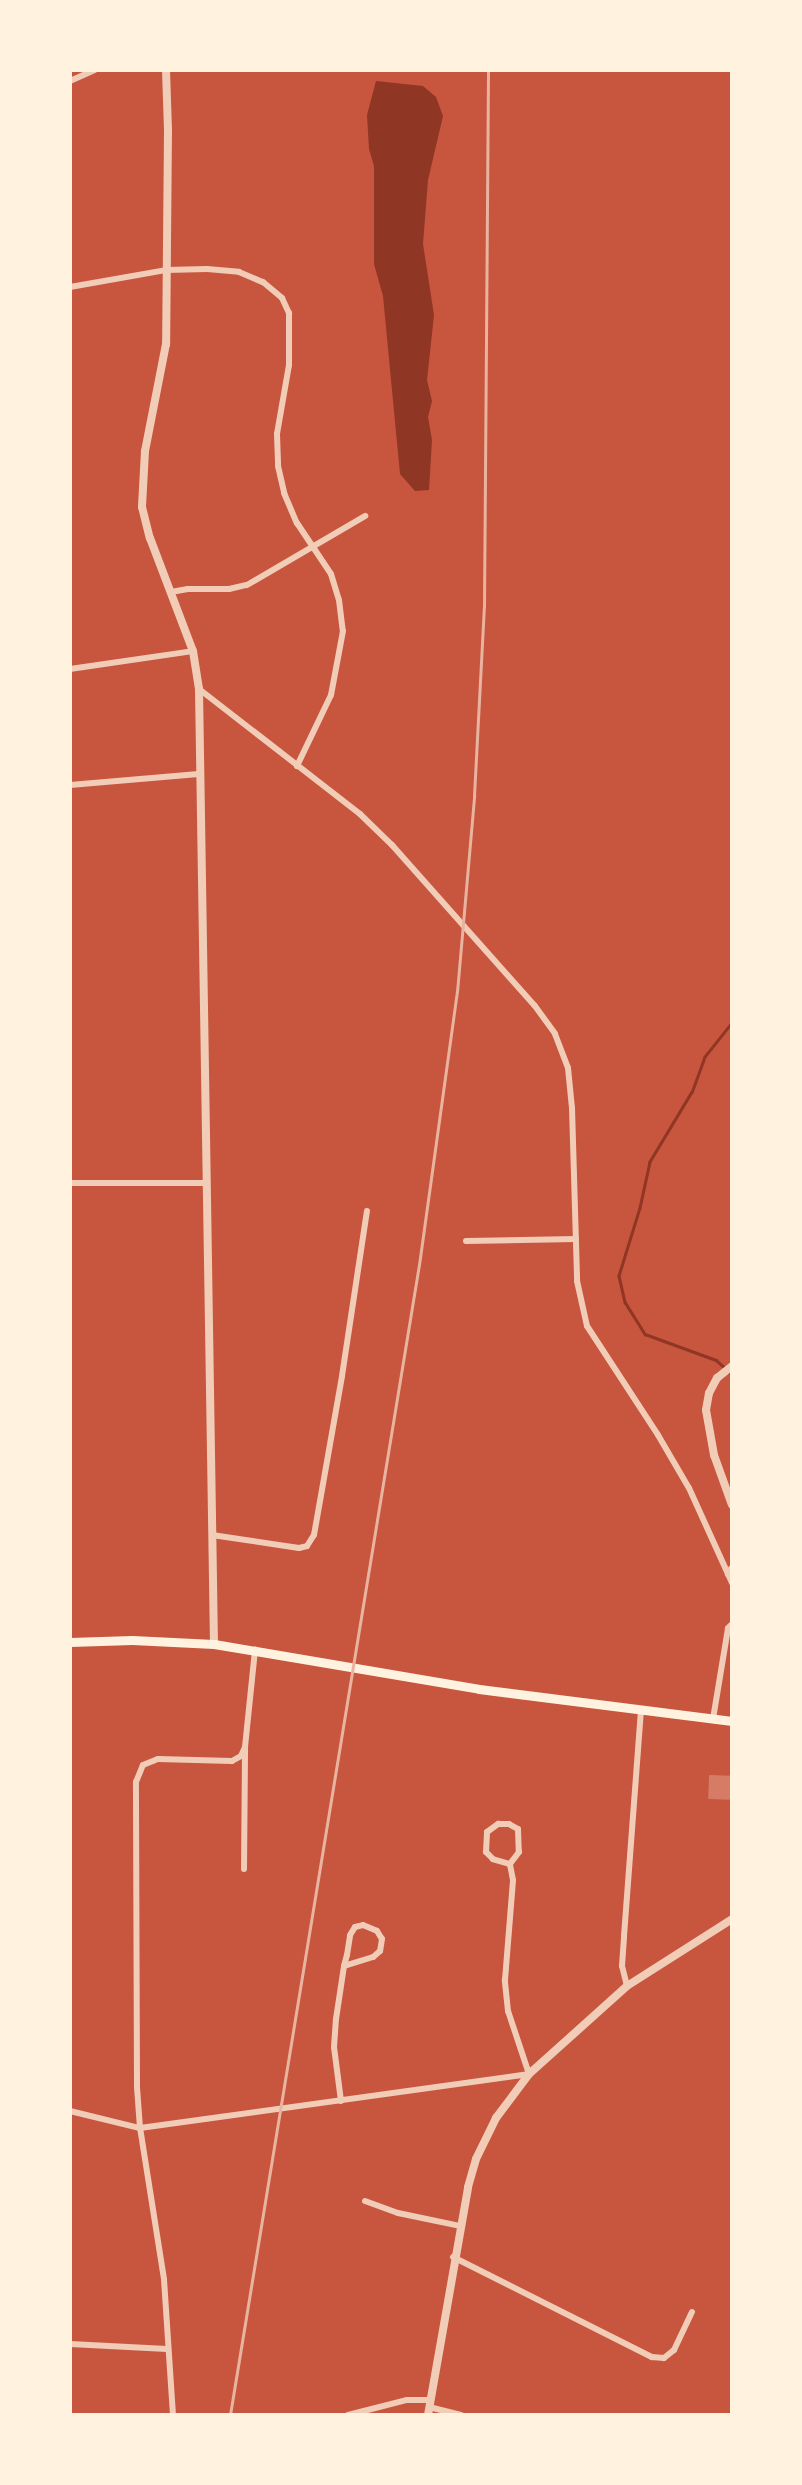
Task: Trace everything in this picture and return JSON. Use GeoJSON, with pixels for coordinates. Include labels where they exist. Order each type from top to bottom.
{"type":"FeatureCollection","features":[{"type":"Feature","properties":{"kind":"main road"},"geometry":{"type":"LineString","coordinates":[[70,1642],[132,1640],[214,1644],[474,1688],[732,1721]]}},
{"type":"Feature","properties":{"kind":"street"},"geometry":{"type":"LineString","coordinates":[[70,81],[95,70]]}},
{"type":"Feature","properties":{"kind":"street"},"geometry":{"type":"LineString","coordinates":[[166,70],[166,344],[142,478],[142,507],[150,538],[193,651],[199,689],[214,1644]]}},
{"type":"Feature","properties":{"kind":"street"},"geometry":{"type":"LineString","coordinates":[[70,287],[166,271],[207,269],[239,272],[263,282],[282,298],[289,313],[291,335],[289,365],[277,434],[278,466],[284,493],[297,523],[331,573],[340,600],[343,631],[331,695],[297,766]]}},
{"type":"Feature","properties":{"kind":"street"},"geometry":{"type":"LineString","coordinates":[[171,592],[229,589],[247,584],[365,516]]}},
{"type":"Feature","properties":{"kind":"street"},"geometry":{"type":"LineString","coordinates":[[70,670],[193,651]]}},
{"type":"Feature","properties":{"kind":"street"},"geometry":{"type":"LineString","coordinates":[[199,689],[360,814],[392,845],[520,989],[555,1034],[568,1068],[572,1108],[577,1281],[587,1326],[658,1435],[731,1575]]}},
{"type":"Feature","properties":{"kind":"street"},"geometry":{"type":"LineString","coordinates":[[70,785],[200,774]]}},
{"type":"Feature","properties":{"kind":"street"},"geometry":{"type":"LineString","coordinates":[[70,1183],[207,1182]]}},
{"type":"Feature","properties":{"kind":"street"},"geometry":{"type":"LineString","coordinates":[[212,1535],[299,1548],[307,1546],[314,1535],[367,1211]]}},
{"type":"Feature","properties":{"kind":"street"},"geometry":{"type":"LineString","coordinates":[[466,1241],[576,1239]]}},
{"type":"Feature","properties":{"kind":"street"},"geometry":{"type":"LineString","coordinates":[[732,1366],[717,1378],[709,1393],[706,1410],[714,1455],[732,1505]]}},
{"type":"Feature","properties":{"kind":"street"},"geometry":{"type":"LineString","coordinates":[[713,1719],[728,1628],[732,1624]]}},
{"type":"Feature","properties":{"kind":"street"},"geometry":{"type":"LineString","coordinates":[[244,1868],[245,1747],[255,1650]]}},
{"type":"Feature","properties":{"kind":"street"},"geometry":{"type":"LineString","coordinates":[[627,1986],[622,1966],[641,1711]]}},
{"type":"Feature","properties":{"kind":"street"},"geometry":{"type":"LineString","coordinates":[[173,2415],[164,2279],[140,2128],[137,2087],[138,1772],[150,1761],[158,1759],[233,1761],[241,1756],[245,1747]]}},
{"type":"Feature","properties":{"kind":"street"},"geometry":{"type":"LineString","coordinates":[[509,1864],[519,1852],[518,1829],[509,1824],[498,1824],[487,1832],[486,1852],[509,1864],[513,1881],[505,1980],[508,2011],[529,2074]]}},
{"type":"Feature","properties":{"kind":"street"},"geometry":{"type":"LineString","coordinates":[[429,2407],[460,2226],[481,2146],[504,2106],[529,2074],[627,1986],[732,1919]]}},
{"type":"Feature","properties":{"kind":"street"},"geometry":{"type":"LineString","coordinates":[[341,2101],[334,2047],[344,1966],[350,1935],[355,1927],[363,1924],[377,1931],[382,1939],[380,1951],[373,1957],[344,1966]]}},
{"type":"Feature","properties":{"kind":"street"},"geometry":{"type":"LineString","coordinates":[[70,2110],[140,2128],[529,2074]]}},
{"type":"Feature","properties":{"kind":"street"},"geometry":{"type":"LineString","coordinates":[[365,2201],[398,2213],[460,2226]]}},
{"type":"Feature","properties":{"kind":"street"},"geometry":{"type":"LineString","coordinates":[[453,2257],[652,2357],[664,2358],[674,2350],[692,2312]]}},
{"type":"Feature","properties":{"kind":"street"},"geometry":{"type":"LineString","coordinates":[[70,2344],[167,2350]]}},
{"type":"Feature","properties":{"kind":"street"},"geometry":{"type":"LineString","coordinates":[[348,2415],[407,2400],[461,2415]]}},
{"type":"Feature","properties":{"kind":"shaded area"},"geometry":{"type":"Polygon","coordinates":[[[376,81],[423,86],[436,97],[443,116],[428,180],[423,244],[434,315],[427,380],[432,401],[428,417],[432,440],[429,490],[415,491],[400,474],[383,296],[374,264],[374,166],[369,149],[367,115],[376,81]]]}},
{"type":"Feature","properties":{"kind":"building"},"geometry":{"type":"Polygon","coordinates":[[[709,1775],[732,1776],[731,1800],[708,1799],[709,1775]]]}},
{"type":"Feature","properties":{"kind":"waterway"},"geometry":{"type":"LineString","coordinates":[[732,1023],[705,1057],[692,1092],[650,1162],[640,1208],[619,1276],[625,1302],[645,1334],[716,1360],[732,1374]]}},
{"type":"Feature","properties":{"kind":"railway"},"geometry":{"type":"LineString","coordinates":[[230,2415],[419,1265],[457,992],[474,796],[484,607],[488,70]]}}]}
